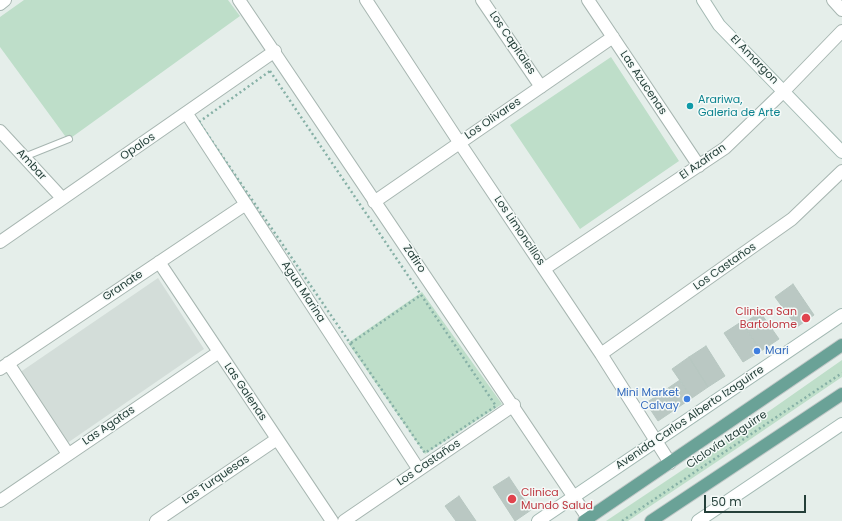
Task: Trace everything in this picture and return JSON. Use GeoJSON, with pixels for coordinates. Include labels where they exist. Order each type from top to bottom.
{"type":"FeatureCollection","features":[{"type":"Feature","properties":{"kind":"main road"},"geometry":{"type":"LineString","coordinates":[[586,520],[842,345]]}},
{"type":"Feature","properties":{"kind":"main road"},"geometry":{"type":"LineString","coordinates":[[651,521],[842,394]]}},
{"type":"Feature","properties":{"kind":"street"},"geometry":{"type":"LineString","coordinates":[[0,4],[5,0]]}},
{"type":"Feature","properties":{"kind":"street","name":"Zafiro"},"geometry":{"type":"LineString","coordinates":[[239,0],[275,51],[374,202],[514,405],[574,496],[586,520]]}},
{"type":"Feature","properties":{"kind":"street","name":"Los Limoncillos"},"geometry":{"type":"LineString","coordinates":[[366,0],[601,354],[670,463]]}},
{"type":"Feature","properties":{"kind":"street","name":"Los Capitales"},"geometry":{"type":"LineString","coordinates":[[482,0],[541,87]]}},
{"type":"Feature","properties":{"kind":"street","name":"Las Azucenas"},"geometry":{"type":"LineString","coordinates":[[588,0],[699,166]]}},
{"type":"Feature","properties":{"kind":"street","name":"El Amargon"},"geometry":{"type":"LineString","coordinates":[[703,0],[719,25],[842,152]]}},
{"type":"Feature","properties":{"kind":"street"},"geometry":{"type":"LineString","coordinates":[[832,0],[842,10]]}},
{"type":"Feature","properties":{"kind":"street","name":"El Azafran"},"geometry":{"type":"LineString","coordinates":[[544,269],[725,148],[784,91],[842,31]]}},
{"type":"Feature","properties":{"kind":"street","name":"Los Olivares"},"geometry":{"type":"LineString","coordinates":[[374,202],[613,37]]}},
{"type":"Feature","properties":{"kind":"street","name":"Opalos"},"geometry":{"type":"LineString","coordinates":[[0,242],[62,198],[187,114],[275,51]]}},
{"type":"Feature","properties":{"kind":"street","name":"Agua Marina"},"geometry":{"type":"LineString","coordinates":[[187,114],[419,470]]}},
{"type":"Feature","properties":{"kind":"street","name":"Ambar"},"geometry":{"type":"LineString","coordinates":[[0,131],[62,198]]}},
{"type":"Feature","properties":{"kind":"street","name":"Los Castaños"},"geometry":{"type":"LineString","coordinates":[[601,354],[792,219],[842,172]]}},
{"type":"Feature","properties":{"kind":"street","name":"Granate"},"geometry":{"type":"LineString","coordinates":[[4,366],[246,204]]}},
{"type":"Feature","properties":{"kind":"street","name":"Las Galenas"},"geometry":{"type":"LineString","coordinates":[[158,262],[332,521]]}},
{"type":"Feature","properties":{"kind":"street","name":"Avenida Carlos Alberto Izaguirre"},"geometry":{"type":"LineString","coordinates":[[538,521],[842,315]]}},
{"type":"Feature","properties":{"kind":"street","name":"Las Agatas"},"geometry":{"type":"LineString","coordinates":[[0,501],[219,352]]}},
{"type":"Feature","properties":{"kind":"street"},"geometry":{"type":"LineString","coordinates":[[4,366],[68,454]]}},
{"type":"Feature","properties":{"kind":"street","name":"Los Castaños"},"geometry":{"type":"LineString","coordinates":[[344,521],[514,405]]}},
{"type":"Feature","properties":{"kind":"street"},"geometry":{"type":"LineString","coordinates":[[698,521],[842,424]]}},
{"type":"Feature","properties":{"kind":"street","name":"Las Turquesas"},"geometry":{"type":"LineString","coordinates":[[156,521],[277,439]]}},
{"type":"Feature","properties":{"kind":"lane"},"geometry":{"type":"LineString","coordinates":[[24,157],[69,139]]}},
{"type":"Feature","properties":{"kind":"path"},"geometry":{"type":"LineString","coordinates":[[270,72],[421,295],[496,406],[425,453],[199,122],[270,72]]}},
{"type":"Feature","properties":{"kind":"path"},"geometry":{"type":"LineString","coordinates":[[351,343],[421,295]]}},
{"type":"Feature","properties":{"kind":"path","name":"Ciclovía Izaguirre"},"geometry":{"type":"LineString","coordinates":[[622,521],[842,373]]}},
{"type":"Feature","properties":{"kind":"shaded area"},"geometry":{"type":"Polygon","coordinates":[[[158,278],[204,349],[63,446],[16,375],[158,278]]]}},
{"type":"Feature","properties":{"kind":"green space"},"geometry":{"type":"Polygon","coordinates":[[[24,0],[228,0],[240,16],[68,140],[0,47],[0,17],[24,0]]]}},
{"type":"Feature","properties":{"kind":"green space"},"geometry":{"type":"Polygon","coordinates":[[[611,57],[679,161],[580,229],[510,125],[611,57]]]}},
{"type":"Feature","properties":{"kind":"green space"},"geometry":{"type":"Polygon","coordinates":[[[422,292],[502,404],[425,454],[348,343],[422,292]]]}},
{"type":"Feature","properties":{"kind":"green space"},"geometry":{"type":"Polygon","coordinates":[[[842,360],[842,377],[628,521],[606,521],[732,437],[842,360]]]}},
{"type":"Feature","properties":{"kind":"building"},"geometry":{"type":"Polygon","coordinates":[[[793,284],[814,315],[797,327],[775,297],[793,284]]]}},
{"type":"Feature","properties":{"kind":"building"},"geometry":{"type":"Polygon","coordinates":[[[760,312],[779,339],[761,351],[743,324],[760,312]]]}},
{"type":"Feature","properties":{"kind":"building"},"geometry":{"type":"Polygon","coordinates":[[[741,322],[761,351],[743,362],[724,333],[741,322]]]}},
{"type":"Feature","properties":{"kind":"building"},"geometry":{"type":"Polygon","coordinates":[[[706,346],[725,376],[708,387],[689,357],[706,346]]]}},
{"type":"Feature","properties":{"kind":"building"},"geometry":{"type":"Polygon","coordinates":[[[689,357],[708,387],[692,398],[672,369],[689,357]]]}},
{"type":"Feature","properties":{"kind":"building"},"geometry":{"type":"Polygon","coordinates":[[[680,380],[692,398],[658,421],[646,403],[680,380]]]}},
{"type":"Feature","properties":{"kind":"building","name":"Clinica Mundo Salud"},"geometry":{"type":"Polygon","coordinates":[[[509,477],[531,510],[515,521],[493,487],[509,477]]]}},
{"type":"Feature","properties":{"kind":"building"},"geometry":{"type":"Polygon","coordinates":[[[459,496],[476,521],[456,521],[445,506],[459,496]]]}},
{"type":"Feature","properties":{"kind":"place","name":"Arariwa, Galeria de Arte"},"geometry":{"type":"Point","coordinates":[690,106]}},
{"type":"Feature","properties":{"kind":"place","name":"Clinica San Bartolome"},"geometry":{"type":"Point","coordinates":[806,318]}},
{"type":"Feature","properties":{"kind":"place","name":"Mari"},"geometry":{"type":"Point","coordinates":[757,351]}},
{"type":"Feature","properties":{"kind":"place","name":"Mini Market Calvay"},"geometry":{"type":"Point","coordinates":[687,399]}},
{"type":"Feature","properties":{"kind":"place","name":"Clinica Mundo Salud"},"geometry":{"type":"Point","coordinates":[512,499]}}]}
